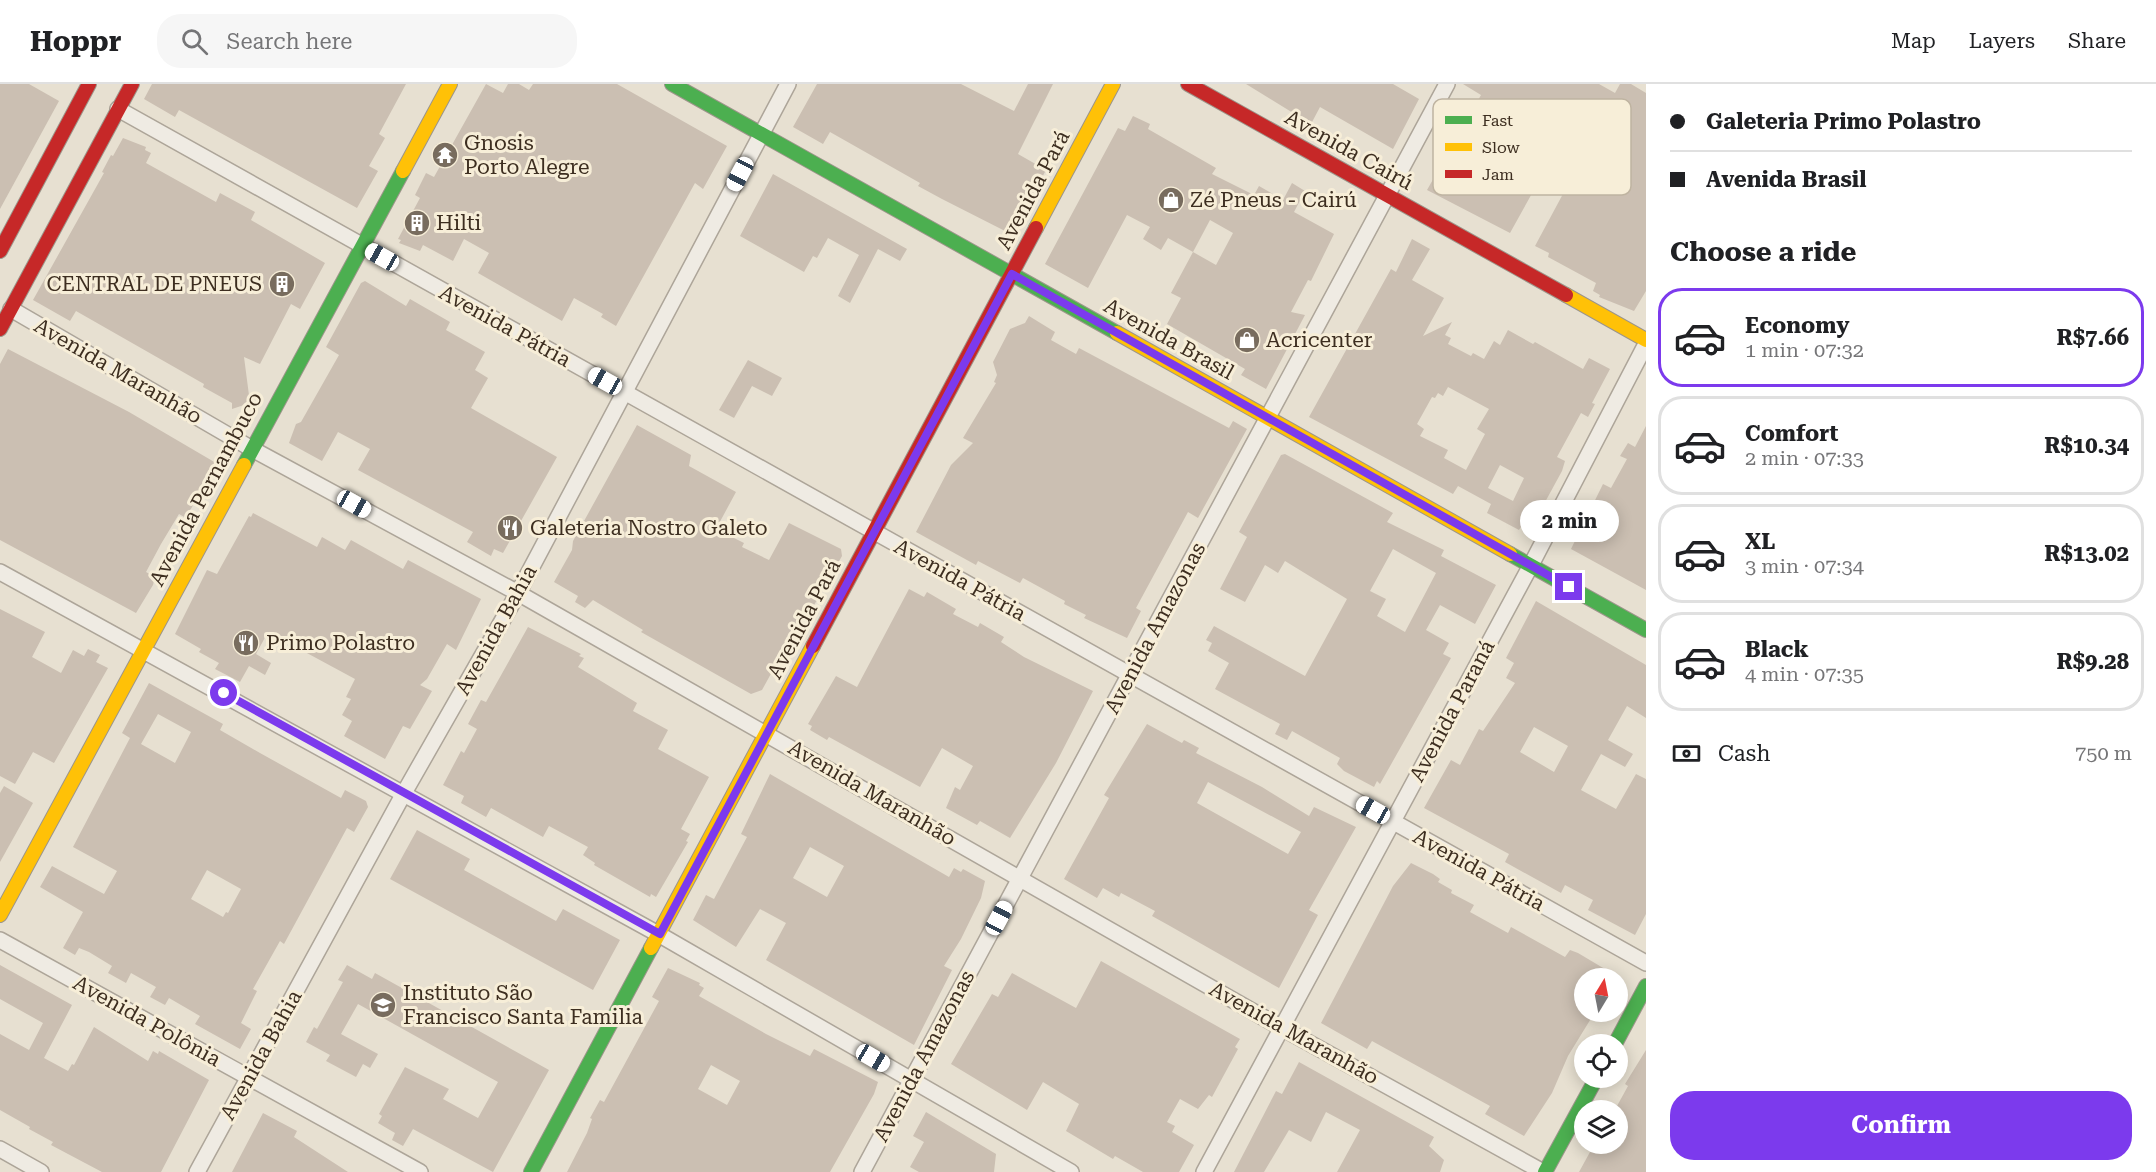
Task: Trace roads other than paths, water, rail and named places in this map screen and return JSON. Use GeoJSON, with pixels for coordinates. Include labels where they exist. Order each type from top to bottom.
{"type":"FeatureCollection","features":[{"type":"Feature","properties":{"kind":"street"},"geometry":{"type":"LineString","coordinates":[[0,329],[132,84]]}},
{"type":"Feature","properties":{"kind":"street","name":"Avenida Pernambuco"},"geometry":{"type":"LineString","coordinates":[[0,915],[450,84]]}},
{"type":"Feature","properties":{"kind":"street","name":"Avenida Brasil"},"geometry":{"type":"LineString","coordinates":[[672,84],[1646,630]]}},
{"type":"Feature","properties":{"kind":"street","name":"Avenida Bahia"},"geometry":{"type":"LineString","coordinates":[[197,1172],[404,793],[518,593],[788,84]]}},
{"type":"Feature","properties":{"kind":"street","name":"Avenida Pará"},"geometry":{"type":"LineString","coordinates":[[531,1172],[1113,84]]}},
{"type":"Feature","properties":{"kind":"street","name":"Avenida Cairú"},"geometry":{"type":"LineString","coordinates":[[1188,84],[1646,342]]}},
{"type":"Feature","properties":{"kind":"street","name":"Avenida Amazonas"},"geometry":{"type":"LineString","coordinates":[[1439,99],[1447,84]]}},
{"type":"Feature","properties":{"kind":"street"},"geometry":{"type":"LineString","coordinates":[[0,251],[86,85]]}},
{"type":"Feature","properties":{"kind":"street","name":"Avenida Pátria"},"geometry":{"type":"LineString","coordinates":[[118,109],[1646,963]]}},
{"type":"Feature","properties":{"kind":"street","name":"Avenida Amazonas"},"geometry":{"type":"LineString","coordinates":[[862,1172],[1433,110]]}},
{"type":"Feature","properties":{"kind":"street","name":"Avenida Maranhão"},"geometry":{"type":"LineString","coordinates":[[11,309],[252,448],[518,593],[767,733],[1282,1028],[1544,1172]]}},
{"type":"Feature","properties":{"kind":"street","name":"Avenida Paraná"},"geometry":{"type":"LineString","coordinates":[[1204,1172],[1531,566],[1646,342]]}},
{"type":"Feature","properties":{"kind":"street"},"geometry":{"type":"LineString","coordinates":[[0,572],[660,934],[1071,1172]]}},
{"type":"Feature","properties":{"kind":"street","name":"Avenida Polônia"},"geometry":{"type":"LineString","coordinates":[[0,940],[420,1172]]}},
{"type":"Feature","properties":{"kind":"street"},"geometry":{"type":"LineString","coordinates":[[1620,1034],[1646,987]]}},
{"type":"Feature","properties":{"kind":"street"},"geometry":{"type":"LineString","coordinates":[[1544,1172],[1591,1088]]}},
{"type":"Feature","properties":{"kind":"street"},"geometry":{"type":"LineString","coordinates":[[0,1149],[41,1172]]}},
{"type":"Feature","properties":{"kind":"place","name":"Gnosis Porto Alegre"},"geometry":{"type":"Point","coordinates":[445,155]}},
{"type":"Feature","properties":{"kind":"place","name":"Zé Pneus - Cairú"},"geometry":{"type":"Point","coordinates":[1171,200]}},
{"type":"Feature","properties":{"kind":"place","name":"Hilti"},"geometry":{"type":"Point","coordinates":[417,223]}},
{"type":"Feature","properties":{"kind":"place","name":"CENTRAL DE PNEUS"},"geometry":{"type":"Point","coordinates":[282,284]}},
{"type":"Feature","properties":{"kind":"place","name":"Acricenter"},"geometry":{"type":"Point","coordinates":[1247,340]}},
{"type":"Feature","properties":{"kind":"place","name":"Galeteria Nostro Galeto"},"geometry":{"type":"Point","coordinates":[510,528]}},
{"type":"Feature","properties":{"kind":"place","name":"Primo Polastro"},"geometry":{"type":"Point","coordinates":[246,643]}},
{"type":"Feature","properties":{"kind":"place","name":"Instituto São Francisco Santa Familia"},"geometry":{"type":"Point","coordinates":[383,1005]}}]}
